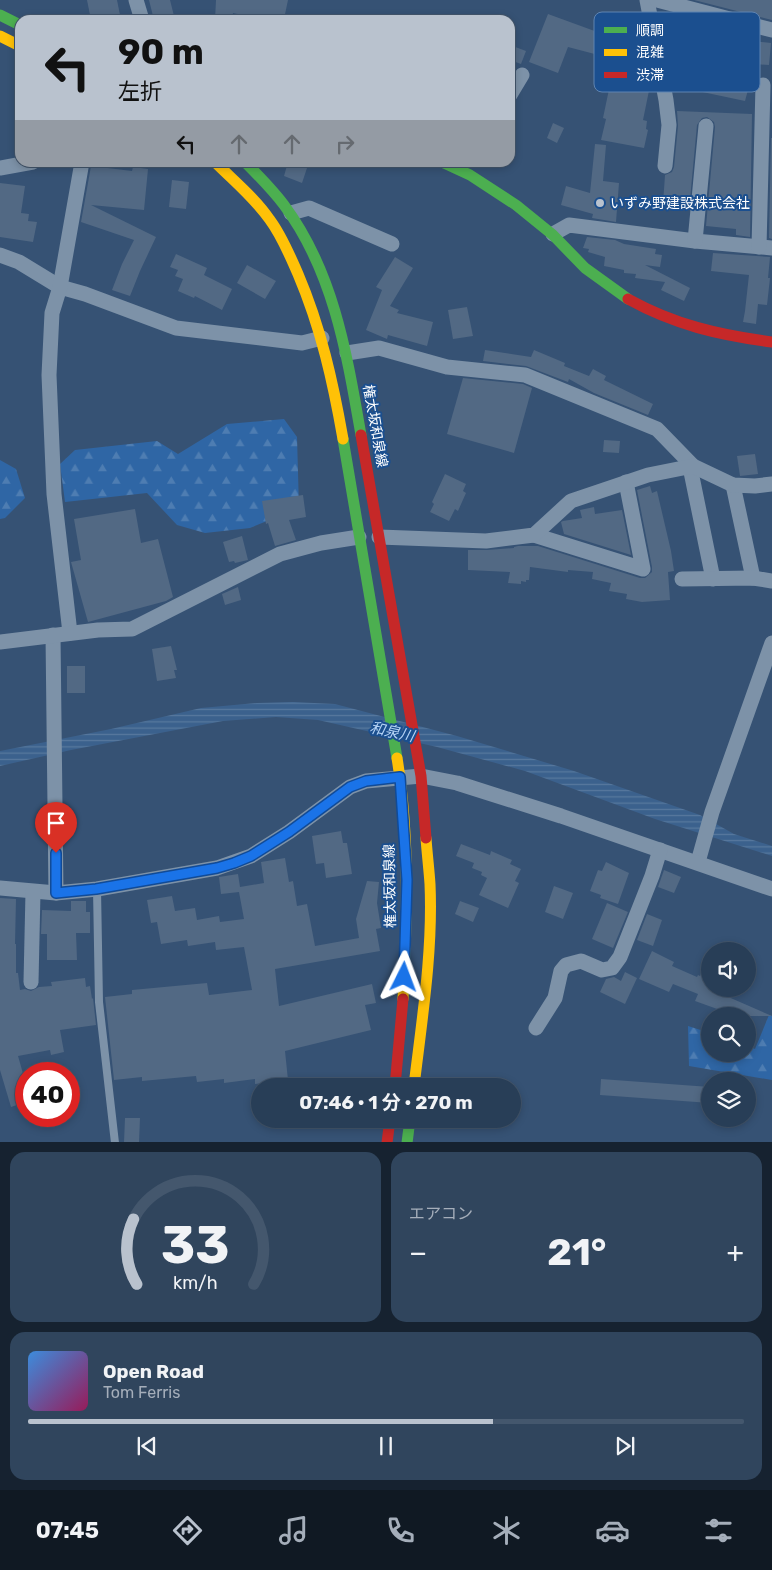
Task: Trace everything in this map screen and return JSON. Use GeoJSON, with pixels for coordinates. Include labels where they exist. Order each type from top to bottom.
{"type":"FeatureCollection","features":[{"type":"Feature","properties":{"kind":"street"},"geometry":{"type":"LineString","coordinates":[[136,0],[140,15]]}},
{"type":"Feature","properties":{"kind":"street"},"geometry":{"type":"LineString","coordinates":[[657,0],[703,12]]}},
{"type":"Feature","properties":{"kind":"street"},"geometry":{"type":"LineString","coordinates":[[0,15],[15,22]]}},
{"type":"Feature","properties":{"kind":"street"},"geometry":{"type":"LineString","coordinates":[[0,36],[15,44]]}},
{"type":"Feature","properties":{"kind":"street"},"geometry":{"type":"LineString","coordinates":[[515,87],[522,75]]}},
{"type":"Feature","properties":{"kind":"street"},"geometry":{"type":"LineString","coordinates":[[552,234],[569,225],[695,241],[766,247],[763,85]]}},
{"type":"Feature","properties":{"kind":"street"},"geometry":{"type":"LineString","coordinates":[[664,92],[669,125],[665,166]]}},
{"type":"Feature","properties":{"kind":"street"},"geometry":{"type":"LineString","coordinates":[[695,241],[706,126]]}},
{"type":"Feature","properties":{"kind":"street"},"geometry":{"type":"LineString","coordinates":[[0,168],[15,165]]}},
{"type":"Feature","properties":{"kind":"street"},"geometry":{"type":"LineString","coordinates":[[70,633],[54,494],[48,375],[52,314],[60,287],[81,167]]}},
{"type":"Feature","properties":{"kind":"street"},"geometry":{"type":"LineString","coordinates":[[0,642],[70,633],[132,629],[280,554],[321,543],[360,537],[334,386],[322,338],[309,298],[291,258],[269,218],[251,197],[220,167]]}},
{"type":"Feature","properties":{"kind":"street","name":"権太坂和泉線"},"geometry":{"type":"LineString","coordinates":[[250,167],[266,182],[291,213],[307,239],[325,278],[338,319],[347,353],[413,721],[421,776]]}},
{"type":"Feature","properties":{"kind":"street"},"geometry":{"type":"LineString","coordinates":[[468,168],[552,234],[584,268],[643,309],[693,328],[731,338],[772,342]]}},
{"type":"Feature","properties":{"kind":"street"},"geometry":{"type":"LineString","coordinates":[[291,213],[309,208],[392,244]]}},
{"type":"Feature","properties":{"kind":"street"},"geometry":{"type":"LineString","coordinates":[[0,255],[19,262],[60,287],[85,294],[176,328],[302,343],[322,338]]}},
{"type":"Feature","properties":{"kind":"street"},"geometry":{"type":"LineString","coordinates":[[347,353],[378,348],[447,367],[525,375],[657,428],[691,466],[733,485],[756,486],[772,484]]}},
{"type":"Feature","properties":{"kind":"street"},"geometry":{"type":"LineString","coordinates":[[534,535],[571,501],[648,475],[691,466]]}},
{"type":"Feature","properties":{"kind":"street"},"geometry":{"type":"LineString","coordinates":[[691,466],[713,579]]}},
{"type":"Feature","properties":{"kind":"street"},"geometry":{"type":"LineString","coordinates":[[379,537],[486,541],[534,535],[643,569],[626,482]]}},
{"type":"Feature","properties":{"kind":"street"},"geometry":{"type":"LineString","coordinates":[[733,485],[753,578]]}},
{"type":"Feature","properties":{"kind":"street","name":"権太坂和泉線"},"geometry":{"type":"LineString","coordinates":[[360,537],[400,777],[407,880],[402,1015],[396,1078]]}},
{"type":"Feature","properties":{"kind":"street"},"geometry":{"type":"LineString","coordinates":[[682,579],[753,578],[772,581]]}},
{"type":"Feature","properties":{"kind":"street"},"geometry":{"type":"LineString","coordinates":[[53,635],[56,883]]}},
{"type":"Feature","properties":{"kind":"street"},"geometry":{"type":"LineString","coordinates":[[698,862],[712,812],[772,643]]}},
{"type":"Feature","properties":{"kind":"street"},"geometry":{"type":"LineString","coordinates":[[415,1078],[426,991],[429,944],[430,884],[421,776]]}},
{"type":"Feature","properties":{"kind":"street"},"geometry":{"type":"LineString","coordinates":[[0,888],[33,892],[56,883],[96,889],[217,868],[251,856],[289,832],[350,787],[366,781],[421,776],[457,783],[698,862],[772,889]]}},
{"type":"Feature","properties":{"kind":"street"},"geometry":{"type":"LineString","coordinates":[[536,1028],[555,998],[561,971],[566,965],[581,961],[602,970],[612,968],[620,957],[652,876],[660,850]]}},
{"type":"Feature","properties":{"kind":"street"},"geometry":{"type":"LineString","coordinates":[[31,982],[33,892]]}},
{"type":"Feature","properties":{"kind":"street"},"geometry":{"type":"LineString","coordinates":[[387,1142],[389,1128]]}},
{"type":"Feature","properties":{"kind":"street"},"geometry":{"type":"LineString","coordinates":[[407,1142],[409,1128]]}},
{"type":"Feature","properties":{"kind":"lane"},"geometry":{"type":"LineString","coordinates":[[96,889],[99,1002],[116,1142]]}},
{"type":"Feature","properties":{"kind":"green space"},"geometry":{"type":"Polygon","coordinates":[[[284,419],[297,437],[299,508],[250,528],[205,533],[177,525],[147,493],[65,502],[60,464],[75,450],[157,441],[178,454],[227,424],[284,419]]]}},
{"type":"Feature","properties":{"kind":"green space"},"geometry":{"type":"Polygon","coordinates":[[[0,460],[16,469],[25,498],[5,518],[0,519],[0,460]]]}},
{"type":"Feature","properties":{"kind":"green space"},"geometry":{"type":"Polygon","coordinates":[[[769,1015],[772,1016],[772,1080],[756,1077],[756,1072],[725,1072],[689,1066],[688,1026],[701,1030],[701,1062],[756,1062],[756,1047],[769,1015]]]}},
{"type":"Feature","properties":{"kind":"water","name":"和泉川"},"geometry":{"type":"Polygon","coordinates":[[[293,702],[335,704],[457,736],[574,771],[700,815],[734,834],[772,846],[772,856],[655,819],[525,771],[437,747],[318,720],[276,717],[223,721],[71,750],[0,766],[0,751],[111,729],[201,708],[293,702]]]}},
{"type":"Feature","properties":{"kind":"building"},"geometry":{"type":"Polygon","coordinates":[[[87,0],[117,0],[120,15],[90,15],[87,0]]]}},
{"type":"Feature","properties":{"kind":"building"},"geometry":{"type":"Polygon","coordinates":[[[149,0],[170,0],[174,15],[153,15],[149,0]]]}},
{"type":"Feature","properties":{"kind":"building"},"geometry":{"type":"Polygon","coordinates":[[[216,0],[288,0],[285,15],[242,15],[233,13],[233,15],[215,15],[216,0]]]}},
{"type":"Feature","properties":{"kind":"building"},"geometry":{"type":"Polygon","coordinates":[[[694,0],[772,0],[772,20],[760,17],[760,12],[741,12],[694,0]]]}},
{"type":"Feature","properties":{"kind":"building"},"geometry":{"type":"Polygon","coordinates":[[[548,14],[594,31],[594,54],[568,47],[558,73],[529,62],[548,14]]]}},
{"type":"Feature","properties":{"kind":"building"},"geometry":{"type":"Polygon","coordinates":[[[760,42],[771,43],[769,65],[760,64],[760,42]]]}},
{"type":"Feature","properties":{"kind":"building"},"geometry":{"type":"Polygon","coordinates":[[[515,47],[526,51],[521,64],[515,62],[515,47]]]}},
{"type":"Feature","properties":{"kind":"building"},"geometry":{"type":"Polygon","coordinates":[[[608,92],[649,92],[643,120],[647,121],[646,129],[648,130],[644,148],[601,140],[606,119],[603,118],[608,92]]]}},
{"type":"Feature","properties":{"kind":"building"},"geometry":{"type":"Polygon","coordinates":[[[702,92],[747,92],[745,101],[702,92]]]}},
{"type":"Feature","properties":{"kind":"building"},"geometry":{"type":"Polygon","coordinates":[[[677,111],[752,114],[750,237],[736,235],[736,229],[706,226],[715,127],[714,122],[707,117],[702,118],[697,125],[689,210],[674,209],[674,205],[663,204],[665,175],[672,172],[674,167],[678,126],[677,111]]]}},
{"type":"Feature","properties":{"kind":"building"},"geometry":{"type":"Polygon","coordinates":[[[553,123],[564,128],[557,143],[547,138],[553,123]]]}},
{"type":"Feature","properties":{"kind":"building"},"geometry":{"type":"Polygon","coordinates":[[[772,138],[772,239],[769,238],[772,138]]]}},
{"type":"Feature","properties":{"kind":"building"},"geometry":{"type":"Polygon","coordinates":[[[595,144],[606,145],[603,181],[619,183],[616,222],[592,218],[593,214],[561,205],[566,186],[590,193],[595,144]]]}},
{"type":"Feature","properties":{"kind":"building"},"geometry":{"type":"Polygon","coordinates":[[[91,167],[132,171],[133,167],[148,169],[144,210],[91,205],[156,237],[130,296],[112,290],[134,240],[81,222],[91,167]]]}},
{"type":"Feature","properties":{"kind":"building"},"geometry":{"type":"Polygon","coordinates":[[[287,167],[307,167],[302,183],[284,176],[287,167]]]}},
{"type":"Feature","properties":{"kind":"building"},"geometry":{"type":"Polygon","coordinates":[[[172,180],[189,182],[186,209],[169,207],[172,180]]]}},
{"type":"Feature","properties":{"kind":"building"},"geometry":{"type":"Polygon","coordinates":[[[0,183],[25,186],[21,213],[29,214],[28,221],[37,222],[33,242],[0,237],[0,183]]]}},
{"type":"Feature","properties":{"kind":"building"},"geometry":{"type":"Polygon","coordinates":[[[587,237],[615,240],[624,244],[656,249],[655,254],[662,255],[660,267],[645,265],[690,288],[684,301],[661,290],[665,282],[635,278],[636,274],[624,273],[624,270],[604,266],[605,257],[588,252],[589,249],[583,248],[587,237]]]}},
{"type":"Feature","properties":{"kind":"building"},"geometry":{"type":"Polygon","coordinates":[[[713,253],[770,257],[767,305],[758,304],[756,324],[743,322],[749,275],[711,271],[713,253]]]}},
{"type":"Feature","properties":{"kind":"building"},"geometry":{"type":"Polygon","coordinates":[[[176,254],[207,268],[204,275],[232,289],[222,310],[195,296],[194,298],[178,291],[183,279],[175,276],[178,270],[170,267],[176,254]]]}},
{"type":"Feature","properties":{"kind":"building"},"geometry":{"type":"Polygon","coordinates":[[[395,257],[413,268],[390,306],[399,310],[397,313],[433,322],[427,346],[388,335],[387,339],[366,330],[382,290],[376,287],[395,257]]]}},
{"type":"Feature","properties":{"kind":"building"},"geometry":{"type":"Polygon","coordinates":[[[247,265],[276,281],[265,299],[237,283],[247,265]]]}},
{"type":"Feature","properties":{"kind":"building"},"geometry":{"type":"Polygon","coordinates":[[[467,307],[473,336],[453,339],[448,310],[467,307]]]}},
{"type":"Feature","properties":{"kind":"building"},"geometry":{"type":"Polygon","coordinates":[[[485,350],[531,357],[534,350],[565,363],[564,366],[589,376],[593,369],[606,376],[604,380],[653,404],[648,415],[594,393],[569,379],[568,382],[526,366],[483,361],[485,350]]]}},
{"type":"Feature","properties":{"kind":"building"},"geometry":{"type":"Polygon","coordinates":[[[463,378],[523,384],[532,388],[514,453],[447,434],[463,378]]]}},
{"type":"Feature","properties":{"kind":"building"},"geometry":{"type":"Polygon","coordinates":[[[604,440],[620,441],[619,453],[603,452],[604,440]]]}},
{"type":"Feature","properties":{"kind":"building"},"geometry":{"type":"Polygon","coordinates":[[[755,454],[758,474],[740,476],[737,456],[755,454]]]}},
{"type":"Feature","properties":{"kind":"building"},"geometry":{"type":"Polygon","coordinates":[[[445,474],[466,484],[463,491],[466,493],[458,511],[455,509],[449,521],[430,512],[434,504],[432,502],[445,474]]]}},
{"type":"Feature","properties":{"kind":"building"},"geometry":{"type":"Polygon","coordinates":[[[650,486],[652,493],[657,491],[671,551],[674,571],[668,572],[670,600],[642,602],[626,599],[627,594],[609,591],[611,583],[592,579],[593,572],[568,570],[568,572],[530,567],[529,580],[526,580],[526,582],[521,581],[521,584],[508,583],[510,572],[468,570],[468,550],[538,546],[645,578],[652,572],[652,567],[637,490],[650,486]]]}},
{"type":"Feature","properties":{"kind":"building"},"geometry":{"type":"Polygon","coordinates":[[[303,495],[306,517],[289,520],[296,540],[275,546],[268,523],[266,524],[262,501],[303,495]]]}},
{"type":"Feature","properties":{"kind":"building"},"geometry":{"type":"Polygon","coordinates":[[[594,507],[595,514],[622,510],[631,555],[564,534],[561,522],[582,518],[580,510],[594,507]]]}},
{"type":"Feature","properties":{"kind":"building"},"geometry":{"type":"Polygon","coordinates":[[[135,509],[141,543],[158,539],[173,597],[166,601],[88,622],[71,562],[81,560],[74,519],[135,509]]]}},
{"type":"Feature","properties":{"kind":"building"},"geometry":{"type":"Polygon","coordinates":[[[242,536],[248,560],[235,563],[234,561],[229,562],[223,542],[242,536]]]}},
{"type":"Feature","properties":{"kind":"building"},"geometry":{"type":"Polygon","coordinates":[[[238,587],[241,600],[225,605],[222,594],[238,587]]]}},
{"type":"Feature","properties":{"kind":"building"},"geometry":{"type":"Polygon","coordinates":[[[171,646],[177,670],[174,670],[176,678],[157,681],[152,649],[171,646]]]}},
{"type":"Feature","properties":{"kind":"building"},"geometry":{"type":"Polygon","coordinates":[[[67,666],[85,666],[85,693],[67,693],[67,666]]]}},
{"type":"Feature","properties":{"kind":"building"},"geometry":{"type":"Polygon","coordinates":[[[341,831],[343,843],[347,843],[352,874],[326,878],[324,863],[316,864],[312,836],[341,831]]]}},
{"type":"Feature","properties":{"kind":"building"},"geometry":{"type":"Polygon","coordinates":[[[461,844],[490,855],[491,851],[512,860],[510,864],[521,869],[515,881],[519,883],[508,908],[479,895],[487,878],[481,875],[482,872],[472,868],[474,863],[456,856],[461,844]]]}},
{"type":"Feature","properties":{"kind":"building"},"geometry":{"type":"Polygon","coordinates":[[[285,858],[289,882],[293,881],[297,906],[307,904],[315,946],[359,938],[356,919],[367,881],[379,882],[377,903],[381,928],[376,929],[380,951],[275,969],[279,1006],[372,984],[376,1003],[365,1005],[371,1030],[285,1051],[288,1078],[251,1078],[224,1083],[224,1079],[197,1082],[196,1076],[142,1081],[142,1077],[114,1080],[105,997],[132,994],[132,990],[207,983],[209,995],[252,990],[244,947],[216,950],[215,942],[188,946],[187,940],[161,944],[157,922],[151,923],[147,900],[172,896],[175,911],[195,908],[197,920],[219,916],[220,922],[244,919],[239,892],[221,894],[219,877],[238,874],[240,887],[264,883],[261,862],[285,858]]]}},
{"type":"Feature","properties":{"kind":"building"},"geometry":{"type":"Polygon","coordinates":[[[606,862],[629,873],[618,904],[600,898],[601,895],[590,891],[598,870],[602,871],[606,862]]]}},
{"type":"Feature","properties":{"kind":"building"},"geometry":{"type":"Polygon","coordinates":[[[664,870],[681,877],[674,893],[658,887],[664,870]]]}},
{"type":"Feature","properties":{"kind":"building"},"geometry":{"type":"Polygon","coordinates":[[[554,886],[573,893],[563,919],[545,912],[554,886]]]}},
{"type":"Feature","properties":{"kind":"building"},"geometry":{"type":"Polygon","coordinates":[[[0,898],[16,899],[16,973],[18,973],[20,990],[31,991],[39,987],[52,986],[51,982],[85,978],[86,987],[90,986],[93,998],[96,1025],[60,1030],[64,1052],[51,1055],[50,1050],[18,1056],[20,1062],[15,1062],[15,1106],[11,1107],[0,1070],[0,898]]]}},
{"type":"Feature","properties":{"kind":"building"},"geometry":{"type":"Polygon","coordinates":[[[71,901],[86,901],[86,912],[90,912],[90,933],[76,933],[77,960],[47,960],[47,934],[41,934],[42,910],[71,911],[71,901]]]}},
{"type":"Feature","properties":{"kind":"building"},"geometry":{"type":"Polygon","coordinates":[[[460,901],[479,908],[473,922],[455,914],[460,901]]]}},
{"type":"Feature","properties":{"kind":"building"},"geometry":{"type":"Polygon","coordinates":[[[607,903],[628,912],[613,948],[592,939],[607,903]]]}},
{"type":"Feature","properties":{"kind":"building"},"geometry":{"type":"Polygon","coordinates":[[[647,914],[662,920],[653,946],[637,940],[647,914]]]}},
{"type":"Feature","properties":{"kind":"building"},"geometry":{"type":"Polygon","coordinates":[[[652,951],[674,962],[672,966],[697,977],[698,975],[700,976],[701,972],[701,997],[728,997],[751,1007],[712,1007],[695,1001],[698,994],[673,984],[669,992],[639,979],[652,951]]]}},
{"type":"Feature","properties":{"kind":"building"},"geometry":{"type":"Polygon","coordinates":[[[625,972],[637,978],[625,1004],[600,992],[606,979],[614,977],[621,981],[625,972]]]}},
{"type":"Feature","properties":{"kind":"building"},"geometry":{"type":"Polygon","coordinates":[[[756,1009],[772,1016],[756,1016],[756,1009]]]}},
{"type":"Feature","properties":{"kind":"building"},"geometry":{"type":"Polygon","coordinates":[[[601,1079],[701,1086],[701,1102],[600,1095],[601,1079]]]}},
{"type":"Feature","properties":{"kind":"building"},"geometry":{"type":"Polygon","coordinates":[[[125,1118],[140,1118],[139,1142],[124,1142],[125,1118]]]}},
{"type":"Feature","properties":{"kind":"traffic: fast"},"geometry":{"type":"LineString","coordinates":[[0,15],[15,22]]}},
{"type":"Feature","properties":{"kind":"traffic: fast"},"geometry":{"type":"LineString","coordinates":[[250,167],[284,205],[301,231],[327,286],[344,345],[361,435]]}},
{"type":"Feature","properties":{"kind":"traffic: fast"},"geometry":{"type":"LineString","coordinates":[[453,167],[470,175],[516,205],[553,235],[585,268],[628,299]]}},
{"type":"Feature","properties":{"kind":"traffic: fast"},"geometry":{"type":"LineString","coordinates":[[343,439],[397,758]]}},
{"type":"Feature","properties":{"kind":"traffic: fast"},"geometry":{"type":"LineString","coordinates":[[407,1142],[409,1128]]}},
{"type":"Feature","properties":{"kind":"traffic: slow"},"geometry":{"type":"LineString","coordinates":[[0,36],[15,44]]}},
{"type":"Feature","properties":{"kind":"traffic: slow"},"geometry":{"type":"LineString","coordinates":[[220,167],[264,212],[289,253],[320,335],[343,439]]}},
{"type":"Feature","properties":{"kind":"traffic: slow"},"geometry":{"type":"LineString","coordinates":[[397,758],[406,848],[406,939],[403,999]]}},
{"type":"Feature","properties":{"kind":"traffic: slow"},"geometry":{"type":"LineString","coordinates":[[415,1078],[430,934],[430,884],[426,838]]}},
{"type":"Feature","properties":{"kind":"traffic: jam"},"geometry":{"type":"LineString","coordinates":[[628,299],[663,316],[698,328],[772,342]]}},
{"type":"Feature","properties":{"kind":"traffic: jam"},"geometry":{"type":"LineString","coordinates":[[361,435],[421,776],[426,838]]}},
{"type":"Feature","properties":{"kind":"traffic: jam"},"geometry":{"type":"LineString","coordinates":[[396,1078],[403,999]]}},
{"type":"Feature","properties":{"kind":"traffic: jam"},"geometry":{"type":"LineString","coordinates":[[387,1142],[389,1128]]}},
{"type":"Feature","properties":{"kind":"place","name":"いずみ野建設株式会社"},"geometry":{"type":"Point","coordinates":[600,203]}},
{"type":"Feature","properties":{"kind":"route"},"geometry":{"type":"LineString","coordinates":[[56,853],[56,893],[96,889],[217,868],[251,856],[289,832],[350,787],[366,781],[400,777],[407,880],[404,977]]}}]}
